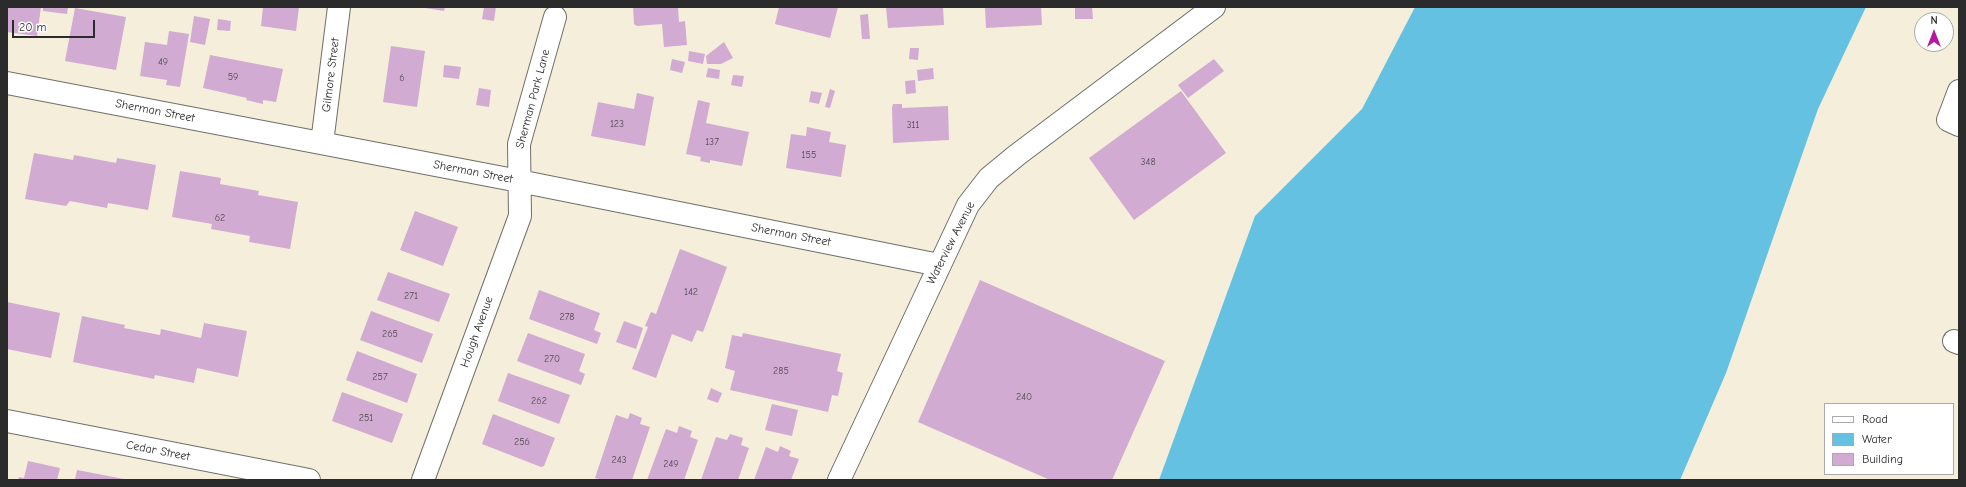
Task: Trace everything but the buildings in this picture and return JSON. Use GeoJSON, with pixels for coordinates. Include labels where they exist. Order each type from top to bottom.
{"type":"FeatureCollection","features":[{"type":"Feature","properties":{"kind":"street","name":"Gilmore Street"},"geometry":{"type":"LineString","coordinates":[[322,143],[339,7]]}},
{"type":"Feature","properties":{"kind":"street","name":"Waterview Avenue"},"geometry":{"type":"LineString","coordinates":[[839,480],[938,265],[968,205],[989,178],[1017,155],[1214,7]]}},
{"type":"Feature","properties":{"kind":"street","name":"Sherman Park Lane"},"geometry":{"type":"LineString","coordinates":[[518,181],[518,144],[555,17]]}},
{"type":"Feature","properties":{"kind":"street","name":"Sherman Street"},"geometry":{"type":"LineString","coordinates":[[7,83],[518,181],[938,265]]}},
{"type":"Feature","properties":{"kind":"street"},"geometry":{"type":"LineString","coordinates":[[1959,91],[1948,120],[1959,125]]}},
{"type":"Feature","properties":{"kind":"street","name":"Hough Avenue"},"geometry":{"type":"LineString","coordinates":[[423,480],[520,216],[518,181]]}},
{"type":"Feature","properties":{"kind":"street","name":"Cedar Street"},"geometry":{"type":"LineString","coordinates":[[7,421],[309,480]]}},
{"type":"Feature","properties":{"kind":"water"},"geometry":{"type":"Polygon","coordinates":[[[1415,7],[1866,7],[1818,109],[1726,373],[1680,480],[1159,480],[1255,216],[1362,109],[1415,7]]]}}]}
